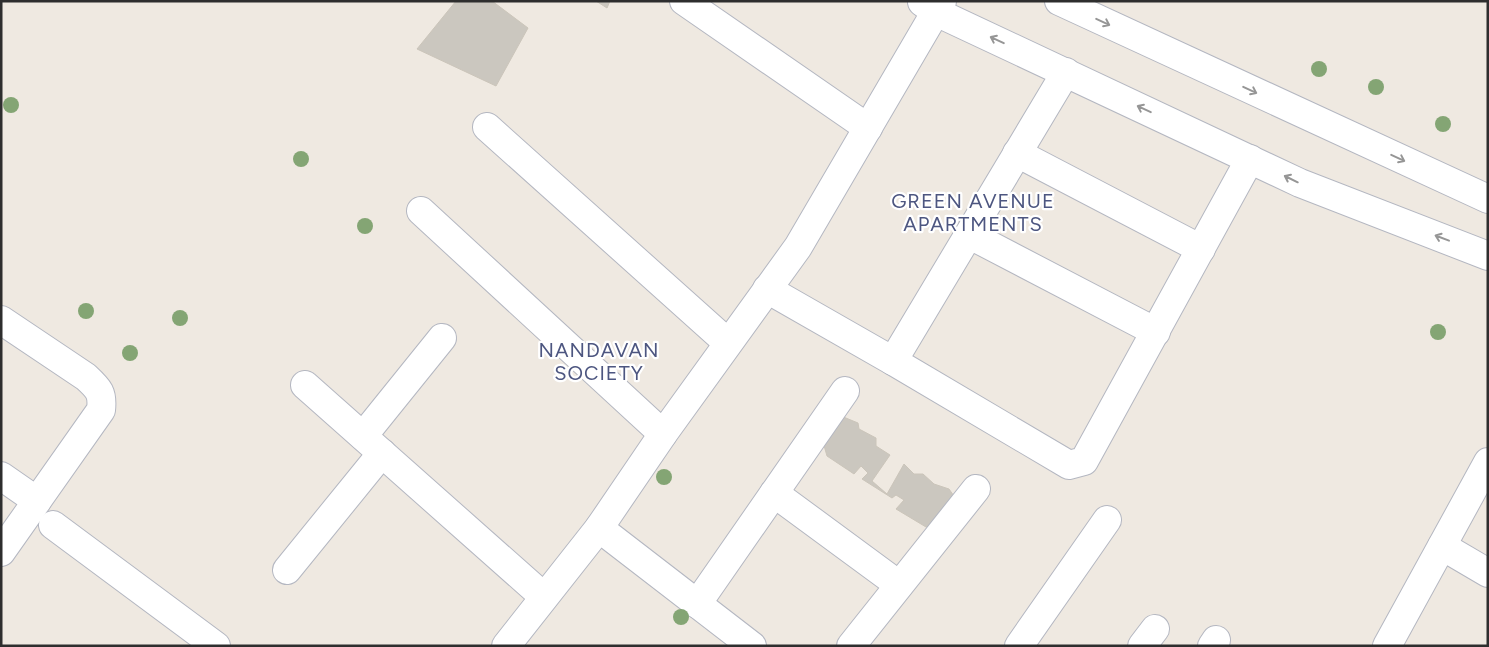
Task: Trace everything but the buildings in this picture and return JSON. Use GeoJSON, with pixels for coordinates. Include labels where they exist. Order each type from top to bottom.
{"type":"FeatureCollection","features":[{"type":"Feature","properties":{"kind":"street"},"geometry":{"type":"LineString","coordinates":[[684,1],[868,128]]}},
{"type":"Feature","properties":{"kind":"street"},"geometry":{"type":"LineString","coordinates":[[1059,1],[1488,199]]}},
{"type":"Feature","properties":{"kind":"street"},"geometry":{"type":"LineString","coordinates":[[506,646],[599,528],[662,434],[798,247],[868,128],[933,5],[1066,72],[1300,183],[1488,256]]}},
{"type":"Feature","properties":{"kind":"street"},"geometry":{"type":"LineString","coordinates":[[893,361],[1066,72]]}},
{"type":"Feature","properties":{"kind":"street"},"geometry":{"type":"LineString","coordinates":[[487,127],[728,343]]}},
{"type":"Feature","properties":{"kind":"street"},"geometry":{"type":"LineString","coordinates":[[1017,153],[1201,249]]}},
{"type":"Feature","properties":{"kind":"street"},"geometry":{"type":"LineString","coordinates":[[767,290],[893,361],[1069,466],[1084,461],[1250,159]]}},
{"type":"Feature","properties":{"kind":"street"},"geometry":{"type":"LineString","coordinates":[[421,210],[662,434]]}},
{"type":"Feature","properties":{"kind":"street"},"geometry":{"type":"LineString","coordinates":[[970,234],[1156,332]]}},
{"type":"Feature","properties":{"kind":"street"},"geometry":{"type":"LineString","coordinates":[[1,320],[86,377],[97,387],[103,398],[101,410],[1,552]]}},
{"type":"Feature","properties":{"kind":"street"},"geometry":{"type":"LineString","coordinates":[[287,570],[442,338]]}},
{"type":"Feature","properties":{"kind":"street"},"geometry":{"type":"LineString","coordinates":[[305,385],[544,597]]}},
{"type":"Feature","properties":{"kind":"street"},"geometry":{"type":"LineString","coordinates":[[697,604],[845,391]]}},
{"type":"Feature","properties":{"kind":"street"},"geometry":{"type":"LineString","coordinates":[[1387,646],[1488,462]]}},
{"type":"Feature","properties":{"kind":"street"},"geometry":{"type":"LineString","coordinates":[[1,476],[37,501]]}},
{"type":"Feature","properties":{"kind":"street"},"geometry":{"type":"LineString","coordinates":[[851,646],[976,489]]}},
{"type":"Feature","properties":{"kind":"street"},"geometry":{"type":"LineString","coordinates":[[774,493],[899,585]]}},
{"type":"Feature","properties":{"kind":"street"},"geometry":{"type":"LineString","coordinates":[[1019,646],[1107,520]]}},
{"type":"Feature","properties":{"kind":"street"},"geometry":{"type":"LineString","coordinates":[[53,525],[216,646]]}},
{"type":"Feature","properties":{"kind":"street"},"geometry":{"type":"LineString","coordinates":[[599,528],[752,646]]}},
{"type":"Feature","properties":{"kind":"street"},"geometry":{"type":"LineString","coordinates":[[1442,546],[1488,573]]}},
{"type":"Feature","properties":{"kind":"district","name":"GREEN AVENUE APARTMENTS"},"geometry":{"type":"Point","coordinates":[973,212]}},
{"type":"Feature","properties":{"kind":"district","name":"NANDAVAN SOCIETY"},"geometry":{"type":"Point","coordinates":[599,362]}}]}
